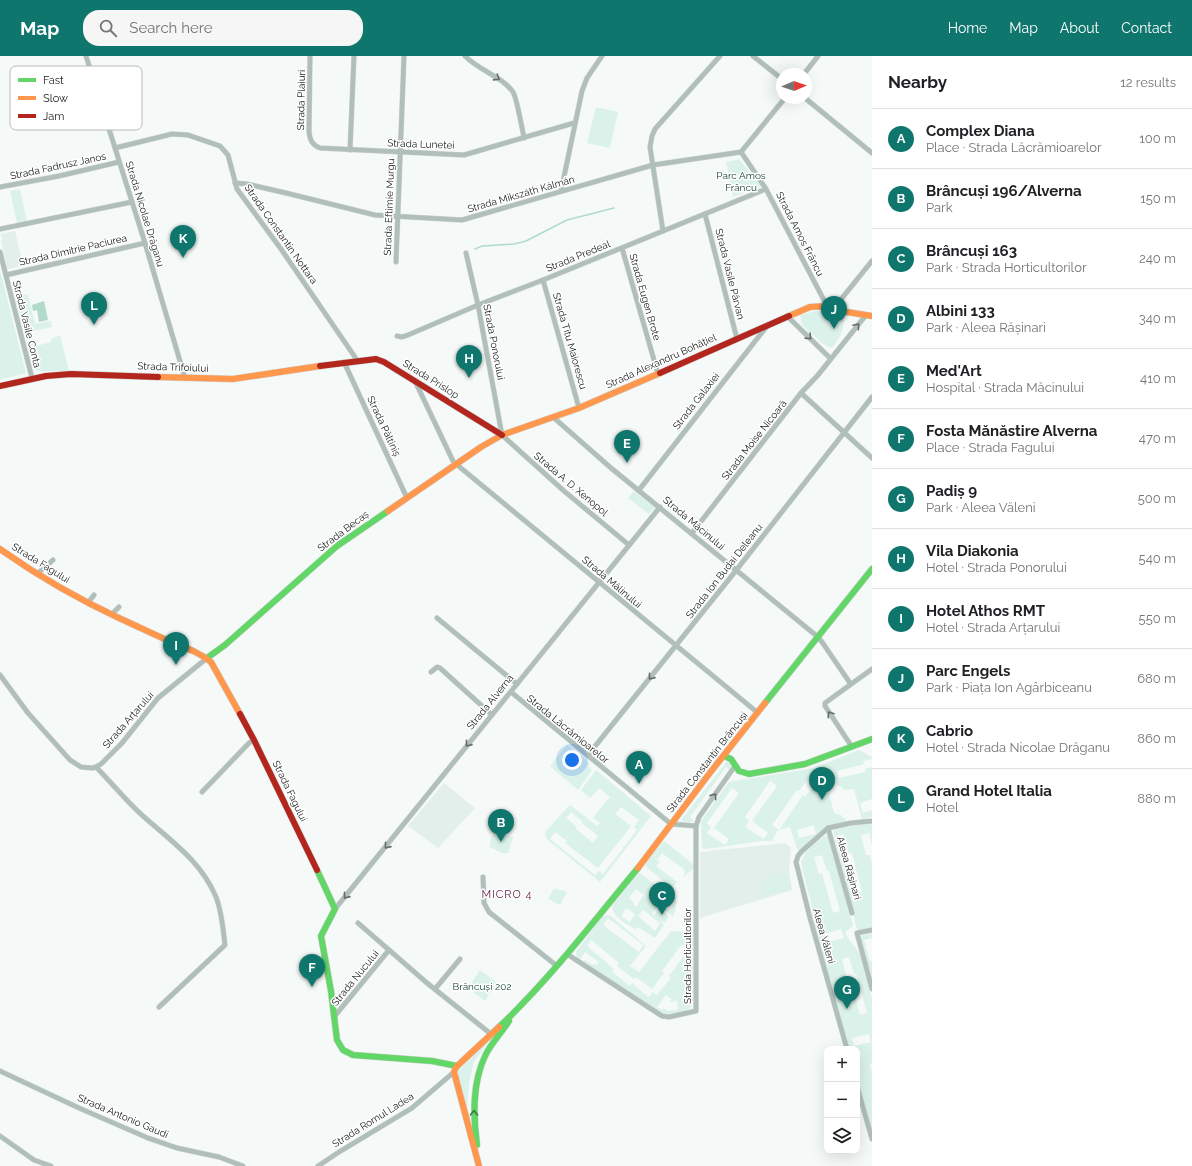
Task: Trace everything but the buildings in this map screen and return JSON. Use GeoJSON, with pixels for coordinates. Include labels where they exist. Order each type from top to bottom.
{"type":"FeatureCollection","features":[{"type":"Feature","properties":{"kind":"main road","name":"Strada Alexandru Bohățiel"},"geometry":{"type":"LineString","coordinates":[[502,435],[579,408],[787,316],[814,306],[827,306]]}},
{"type":"Feature","properties":{"kind":"main road"},"geometry":{"type":"LineString","coordinates":[[827,306],[847,312],[869,316]]}},
{"type":"Feature","properties":{"kind":"main road","name":"Strada Prislop"},"geometry":{"type":"LineString","coordinates":[[344,362],[371,359],[380,360],[502,435]]}},
{"type":"Feature","properties":{"kind":"main road","name":"Strada Trifoiului"},"geometry":{"type":"LineString","coordinates":[[0,386],[32,378],[72,374],[233,379],[344,362]]}},
{"type":"Feature","properties":{"kind":"main road","name":"Strada Becaș"},"geometry":{"type":"LineString","coordinates":[[207,658],[227,643],[337,546],[481,447],[502,435]]}},
{"type":"Feature","properties":{"kind":"main road","name":"Strada Fagului"},"geometry":{"type":"LineString","coordinates":[[0,549],[37,574],[88,602],[207,658],[215,668],[254,740],[335,909]]}},
{"type":"Feature","properties":{"kind":"main road","name":"Strada Constantin Brâncuși"},"geometry":{"type":"LineString","coordinates":[[457,1066],[514,1013],[558,966],[640,865],[731,746],[872,570]]}},
{"type":"Feature","properties":{"kind":"main road"},"geometry":{"type":"LineString","coordinates":[[724,756],[729,756],[739,771],[744,774],[805,764],[872,739]]}},
{"type":"Feature","properties":{"kind":"main road"},"geometry":{"type":"LineString","coordinates":[[731,746],[735,766]]}},
{"type":"Feature","properties":{"kind":"main road"},"geometry":{"type":"LineString","coordinates":[[335,909],[321,936],[331,991],[338,1044],[345,1053],[353,1055],[432,1061],[457,1066],[454,1072],[480,1166]]}},
{"type":"Feature","properties":{"kind":"main road"},"geometry":{"type":"LineString","coordinates":[[480,1166],[474,1124],[477,1082],[487,1053],[514,1013]]}},
{"type":"Feature","properties":{"kind":"street","name":"Strada Nicolae Drăganu"},"geometry":{"type":"LineString","coordinates":[[86,56],[89,66]]}},
{"type":"Feature","properties":{"kind":"street","name":"Strada Plaiuri"},"geometry":{"type":"LineString","coordinates":[[310,56],[309,132],[310,140],[313,144]]}},
{"type":"Feature","properties":{"kind":"street"},"geometry":{"type":"LineString","coordinates":[[350,150],[354,56]]}},
{"type":"Feature","properties":{"kind":"street","name":"Strada Eftimie Murgu"},"geometry":{"type":"LineString","coordinates":[[396,262],[404,56]]}},
{"type":"Feature","properties":{"kind":"street"},"geometry":{"type":"LineString","coordinates":[[465,56],[483,70],[506,84],[514,93],[524,138]]}},
{"type":"Feature","properties":{"kind":"street"},"geometry":{"type":"LineString","coordinates":[[560,191],[582,91],[587,78],[602,56]]}},
{"type":"Feature","properties":{"kind":"street"},"geometry":{"type":"LineString","coordinates":[[663,231],[650,141],[655,129],[720,56]]}},
{"type":"Feature","properties":{"kind":"street"},"geometry":{"type":"LineString","coordinates":[[753,56],[776,74]]}},
{"type":"Feature","properties":{"kind":"street"},"geometry":{"type":"LineString","coordinates":[[809,68],[818,56]]}},
{"type":"Feature","properties":{"kind":"street"},"geometry":{"type":"LineString","coordinates":[[741,152],[780,104]]}},
{"type":"Feature","properties":{"kind":"street"},"geometry":{"type":"LineString","coordinates":[[812,104],[872,153]]}},
{"type":"Feature","properties":{"kind":"street","name":"Strada Lunetei"},"geometry":{"type":"LineString","coordinates":[[313,144],[320,148],[464,155],[574,123]]}},
{"type":"Feature","properties":{"kind":"street","name":"Strada Nicolae Drăganu"},"geometry":{"type":"LineString","coordinates":[[109,130],[185,378]]}},
{"type":"Feature","properties":{"kind":"street","name":"Strada Constantin Nottara"},"geometry":{"type":"LineString","coordinates":[[115,148],[172,134],[188,135],[223,148],[229,159],[237,189],[281,249],[357,360]]}},
{"type":"Feature","properties":{"kind":"street","name":"Strada Mikszáth Kálmán"},"geometry":{"type":"LineString","coordinates":[[235,183],[247,184],[364,212],[398,217],[467,219],[653,165],[741,152]]}},
{"type":"Feature","properties":{"kind":"street","name":"Strada Amos Frâncu"},"geometry":{"type":"LineString","coordinates":[[741,152],[766,189],[827,306]]}},
{"type":"Feature","properties":{"kind":"street","name":"Strada Fadrusz Janos"},"geometry":{"type":"LineString","coordinates":[[0,187],[119,162]]}},
{"type":"Feature","properties":{"kind":"street","name":"Strada Predeal"},"geometry":{"type":"LineString","coordinates":[[397,336],[402,337],[408,335],[478,305],[766,189]]}},
{"type":"Feature","properties":{"kind":"street"},"geometry":{"type":"LineString","coordinates":[[0,230],[132,202]]}},
{"type":"Feature","properties":{"kind":"street","name":"Strada Vasile Pârvan"},"geometry":{"type":"LineString","coordinates":[[705,214],[737,339]]}},
{"type":"Feature","properties":{"kind":"street","name":"Strada Dimitrie Paciurea"},"geometry":{"type":"LineString","coordinates":[[6,275],[144,243]]}},
{"type":"Feature","properties":{"kind":"street","name":"Strada Eugen Brote"},"geometry":{"type":"LineString","coordinates":[[622,248],[658,374]]}},
{"type":"Feature","properties":{"kind":"street","name":"Strada Vasile Conta"},"geometry":{"type":"LineString","coordinates":[[0,252],[32,378]]}},
{"type":"Feature","properties":{"kind":"street","name":"Strada Ponorului"},"geometry":{"type":"LineString","coordinates":[[466,253],[478,305],[502,435]]}},
{"type":"Feature","properties":{"kind":"street"},"geometry":{"type":"LineString","coordinates":[[834,308],[872,261]]}},
{"type":"Feature","properties":{"kind":"street","name":"Strada Titu Maiorescu"},"geometry":{"type":"LineString","coordinates":[[543,280],[579,408]]}},
{"type":"Feature","properties":{"kind":"street"},"geometry":{"type":"LineString","coordinates":[[787,316],[830,358]]}},
{"type":"Feature","properties":{"kind":"street","name":"Strada Moise Nicoară"},"geometry":{"type":"LineString","coordinates":[[692,533],[801,393],[818,375],[830,358],[869,316]]}},
{"type":"Feature","properties":{"kind":"street","name":"Strada Galaxiei"},"geometry":{"type":"LineString","coordinates":[[638,490],[768,324]]}},
{"type":"Feature","properties":{"kind":"street","name":"Strada Păltiniș"},"geometry":{"type":"LineString","coordinates":[[344,362],[407,498]]}},
{"type":"Feature","properties":{"kind":"street","name":"Strada Mălinului"},"geometry":{"type":"LineString","coordinates":[[414,380],[452,461],[758,713]]}},
{"type":"Feature","properties":{"kind":"street"},"geometry":{"type":"LineString","coordinates":[[801,393],[872,458]]}},
{"type":"Feature","properties":{"kind":"street","name":"Strada Ion Budai Deleanu"},"geometry":{"type":"LineString","coordinates":[[588,755],[872,397]]}},
{"type":"Feature","properties":{"kind":"street","name":"Strada Măcinului"},"geometry":{"type":"LineString","coordinates":[[553,417],[638,490],[818,637],[850,683]]}},
{"type":"Feature","properties":{"kind":"street","name":"Strada A. D. Xenopol"},"geometry":{"type":"LineString","coordinates":[[502,435],[564,491],[630,545]]}},
{"type":"Feature","properties":{"kind":"street","name":"Strada Alverna"},"geometry":{"type":"LineString","coordinates":[[335,909],[660,507]]}},
{"type":"Feature","properties":{"kind":"street"},"geometry":{"type":"LineString","coordinates":[[37,574],[53,560]]}},
{"type":"Feature","properties":{"kind":"street"},"geometry":{"type":"LineString","coordinates":[[88,602],[94,595]]}},
{"type":"Feature","properties":{"kind":"street"},"geometry":{"type":"LineString","coordinates":[[112,614],[119,607]]}},
{"type":"Feature","properties":{"kind":"street"},"geometry":{"type":"LineString","coordinates":[[437,618],[517,684]]}},
{"type":"Feature","properties":{"kind":"street","name":"Strada Arțarului"},"geometry":{"type":"LineString","coordinates":[[96,767],[122,743],[158,698],[207,658]]}},
{"type":"Feature","properties":{"kind":"street"},"geometry":{"type":"LineString","coordinates":[[431,672],[437,667],[440,668],[492,715]]}},
{"type":"Feature","properties":{"kind":"street"},"geometry":{"type":"LineString","coordinates":[[852,747],[825,704],[827,700],[872,669]]}},
{"type":"Feature","properties":{"kind":"street"},"geometry":{"type":"LineString","coordinates":[[0,675],[28,713],[70,760],[81,767],[96,767],[143,815],[189,855],[211,887],[220,909],[225,945],[160,1007]]}},
{"type":"Feature","properties":{"kind":"street","name":"Strada Lăcrămioarelor"},"geometry":{"type":"LineString","coordinates":[[511,692],[671,824]]}},
{"type":"Feature","properties":{"kind":"street"},"geometry":{"type":"LineString","coordinates":[[202,792],[248,743],[254,740]]}},
{"type":"Feature","properties":{"kind":"street","name":"Strada Horticultorilor"},"geometry":{"type":"LineString","coordinates":[[567,954],[662,1016],[669,1017],[696,1011],[696,826],[699,817],[735,766]]}},
{"type":"Feature","properties":{"kind":"street","name":"Aleea Rășinari"},"geometry":{"type":"LineString","coordinates":[[802,852],[828,828],[851,823],[872,821]]}},
{"type":"Feature","properties":{"kind":"street"},"geometry":{"type":"LineString","coordinates":[[671,824],[696,826]]}},
{"type":"Feature","properties":{"kind":"street","name":"Aleea Rășinari"},"geometry":{"type":"LineString","coordinates":[[828,828],[852,913]]}},
{"type":"Feature","properties":{"kind":"street","name":"Aleea Văleni"},"geometry":{"type":"LineString","coordinates":[[802,852],[796,858],[796,866],[846,1046]]}},
{"type":"Feature","properties":{"kind":"street"},"geometry":{"type":"LineString","coordinates":[[483,877],[484,904],[489,912],[558,966]]}},
{"type":"Feature","properties":{"kind":"street"},"geometry":{"type":"LineString","coordinates":[[358,923],[435,989],[491,1034]]}},
{"type":"Feature","properties":{"kind":"street"},"geometry":{"type":"LineString","coordinates":[[872,930],[857,932],[872,989]]}},
{"type":"Feature","properties":{"kind":"street","name":"Strada Nucului"},"geometry":{"type":"LineString","coordinates":[[334,1017],[389,950]]}},
{"type":"Feature","properties":{"kind":"street"},"geometry":{"type":"LineString","coordinates":[[435,989],[460,959]]}},
{"type":"Feature","properties":{"kind":"street","name":"Strada Antonio Gaudi"},"geometry":{"type":"LineString","coordinates":[[0,1071],[79,1108],[153,1140],[177,1148],[219,1157],[243,1166]]}},
{"type":"Feature","properties":{"kind":"street","name":"Strada Romul Ladea"},"geometry":{"type":"LineString","coordinates":[[318,1166],[412,1108],[454,1072]]}},
{"type":"Feature","properties":{"kind":"street"},"geometry":{"type":"LineString","coordinates":[[860,1097],[872,1139]]}},
{"type":"Feature","properties":{"kind":"street"},"geometry":{"type":"LineString","coordinates":[[0,1136],[34,1160],[51,1166]]}},
{"type":"Feature","properties":{"kind":"shaded area"},"geometry":{"type":"Polygon","coordinates":[[[15,231],[23,266],[7,269],[1,240],[3,239],[0,234],[15,231]]]}},
{"type":"Feature","properties":{"kind":"shaded area"},"geometry":{"type":"Polygon","coordinates":[[[44,301],[48,320],[39,322],[37,310],[33,311],[32,305],[44,301]]]}},
{"type":"Feature","properties":{"kind":"shaded area"},"geometry":{"type":"Polygon","coordinates":[[[444,783],[475,808],[438,848],[408,826],[444,783]]]}},
{"type":"Feature","properties":{"kind":"shaded area"},"geometry":{"type":"Polygon","coordinates":[[[785,843],[791,847],[789,870],[792,890],[700,918],[700,852],[785,843]]]}},
{"type":"Feature","properties":{"kind":"green space"},"geometry":{"type":"Polygon","coordinates":[[[596,107],[618,112],[610,148],[587,143],[596,107]]]}},
{"type":"Feature","properties":{"kind":"green space","name":"Parc Amos Frâncu"},"geometry":{"type":"Polygon","coordinates":[[[739,159],[761,186],[733,197],[726,162],[739,159]]]}},
{"type":"Feature","properties":{"kind":"green space"},"geometry":{"type":"Polygon","coordinates":[[[20,189],[27,221],[17,223],[10,191],[20,189]]]}},
{"type":"Feature","properties":{"kind":"green space"},"geometry":{"type":"Polygon","coordinates":[[[0,270],[26,373],[0,380],[0,270]]]}},
{"type":"Feature","properties":{"kind":"green space"},"geometry":{"type":"Polygon","coordinates":[[[28,294],[35,324],[51,321],[52,327],[28,332],[24,331],[15,297],[28,294]]]}},
{"type":"Feature","properties":{"kind":"green space"},"geometry":{"type":"Polygon","coordinates":[[[816,311],[828,312],[844,318],[841,334],[837,342],[831,348],[823,344],[802,325],[800,315],[816,311]]]}},
{"type":"Feature","properties":{"kind":"green space"},"geometry":{"type":"Polygon","coordinates":[[[60,335],[69,371],[38,371],[33,367],[30,360],[28,345],[35,342],[36,346],[51,342],[51,339],[60,335]]]}},
{"type":"Feature","properties":{"kind":"green space"},"geometry":{"type":"Polygon","coordinates":[[[634,491],[655,507],[649,514],[628,498],[634,491]]]}},
{"type":"Feature","properties":{"kind":"green space"},"geometry":{"type":"Polygon","coordinates":[[[567,745],[590,764],[588,766],[592,770],[578,790],[550,766],[567,745]]]}},
{"type":"Feature","properties":{"kind":"green space"},"geometry":{"type":"Polygon","coordinates":[[[859,750],[872,757],[872,759],[863,761],[864,764],[837,771],[839,778],[865,772],[865,769],[872,767],[872,799],[860,803],[863,813],[872,810],[872,817],[862,819],[854,789],[843,789],[836,783],[837,780],[829,777],[825,782],[833,810],[835,814],[841,815],[847,822],[828,826],[803,849],[797,849],[790,827],[777,831],[772,841],[702,848],[701,821],[729,782],[814,768],[859,750]],[[812,774],[799,791],[797,790],[772,825],[779,830],[803,795],[805,797],[819,779],[812,774]],[[770,781],[745,817],[749,821],[745,827],[764,839],[768,833],[752,821],[777,786],[770,781]],[[732,788],[707,823],[711,827],[707,833],[725,845],[729,839],[714,828],[739,793],[732,788]],[[814,825],[797,830],[799,838],[816,834],[814,825]]]}},
{"type":"Feature","properties":{"kind":"green space"},"geometry":{"type":"Polygon","coordinates":[[[728,760],[731,763],[730,770],[726,767],[690,817],[694,821],[686,822],[681,820],[685,815],[728,760]]]}},
{"type":"Feature","properties":{"kind":"green space"},"geometry":{"type":"Polygon","coordinates":[[[596,770],[651,816],[600,882],[548,840],[545,835],[546,831],[570,805],[597,826],[600,823],[593,818],[610,797],[599,788],[590,798],[581,790],[596,770]],[[621,807],[615,814],[631,826],[598,868],[565,843],[567,841],[555,832],[550,839],[595,875],[599,871],[603,874],[637,830],[634,827],[639,820],[621,807]],[[571,812],[566,818],[577,827],[576,829],[593,843],[598,836],[571,812]]]}},
{"type":"Feature","properties":{"kind":"green space"},"geometry":{"type":"Polygon","coordinates":[[[872,823],[872,846],[869,833],[861,835],[866,855],[870,855],[872,864],[872,927],[860,930],[857,929],[856,926],[833,830],[872,823]],[[844,834],[837,836],[842,856],[845,855],[855,894],[862,892],[852,853],[849,854],[844,834]]]}},
{"type":"Feature","properties":{"kind":"green space"},"geometry":{"type":"Polygon","coordinates":[[[501,833],[513,837],[508,853],[502,853],[490,847],[491,836],[501,833]]]}},
{"type":"Feature","properties":{"kind":"green space"},"geometry":{"type":"Polygon","coordinates":[[[830,834],[853,926],[845,932],[860,954],[872,998],[872,1063],[870,1064],[872,1073],[872,1134],[860,1092],[860,1046],[854,1046],[847,1046],[813,924],[815,919],[801,864],[802,859],[816,843],[830,834]],[[822,855],[814,857],[819,874],[822,873],[833,913],[840,911],[829,871],[827,871],[822,855]],[[841,929],[825,934],[827,942],[844,938],[841,929]],[[849,957],[842,959],[846,976],[849,976],[860,1015],[867,1013],[856,973],[854,974],[849,957]],[[869,1034],[852,1038],[854,1046],[871,1042],[869,1034]]]}},
{"type":"Feature","properties":{"kind":"green space"},"geometry":{"type":"Polygon","coordinates":[[[664,841],[694,865],[694,868],[682,878],[685,874],[685,870],[662,853],[657,860],[660,862],[656,866],[677,882],[672,888],[646,867],[646,862],[664,841]]]}},
{"type":"Feature","properties":{"kind":"green space"},"geometry":{"type":"Polygon","coordinates":[[[638,873],[658,887],[661,884],[673,894],[676,901],[673,917],[659,905],[652,914],[657,917],[654,915],[659,908],[669,916],[665,923],[659,919],[664,925],[655,938],[638,927],[635,929],[620,920],[614,914],[612,906],[638,873]],[[636,889],[629,898],[636,907],[644,895],[636,889]],[[657,889],[652,897],[669,911],[674,903],[657,889]],[[626,908],[621,916],[630,922],[635,914],[626,908]],[[643,910],[638,916],[655,931],[660,923],[643,910]]]}},
{"type":"Feature","properties":{"kind":"green space"},"geometry":{"type":"Polygon","coordinates":[[[788,873],[791,890],[764,895],[761,878],[788,873]]]}},
{"type":"Feature","properties":{"kind":"green space"},"geometry":{"type":"Polygon","coordinates":[[[554,888],[567,892],[560,905],[548,899],[554,888]]]}},
{"type":"Feature","properties":{"kind":"green space"},"geometry":{"type":"Polygon","coordinates":[[[607,915],[611,916],[646,946],[630,966],[639,972],[671,931],[693,932],[693,1000],[689,1009],[662,1014],[577,958],[576,952],[602,917],[607,915]],[[608,918],[603,925],[639,952],[643,945],[608,918]],[[591,940],[587,946],[614,969],[612,972],[630,986],[632,983],[648,997],[653,992],[657,995],[671,978],[669,976],[689,949],[682,944],[662,971],[664,973],[652,989],[636,977],[634,979],[617,966],[619,963],[591,940]],[[585,952],[580,959],[593,965],[597,965],[599,962],[585,952]],[[666,995],[657,1007],[662,1010],[664,1008],[667,1011],[678,1010],[677,1001],[669,1002],[672,999],[666,995]]]}},
{"type":"Feature","properties":{"kind":"green space"},"geometry":{"type":"Polygon","coordinates":[[[872,933],[872,940],[871,938],[864,940],[870,961],[872,961],[872,984],[860,940],[863,935],[872,933]]]}},
{"type":"Feature","properties":{"kind":"green space","name":"Brâncuși 202"},"geometry":{"type":"Polygon","coordinates":[[[480,970],[496,982],[485,1001],[468,988],[480,970]]]}},
{"type":"Feature","properties":{"kind":"green space"},"geometry":{"type":"Polygon","coordinates":[[[493,1035],[474,1062],[469,1084],[467,1115],[457,1080],[458,1071],[493,1035]]]}},
{"type":"Feature","properties":{"kind":"waterway"},"geometry":{"type":"LineString","coordinates":[[475,249],[482,246],[514,244],[526,241],[567,220],[614,208]]}},
{"type":"Feature","properties":{"kind":"traffic: fast"},"geometry":{"type":"LineString","coordinates":[[207,658],[225,645],[337,546],[388,511]]}},
{"type":"Feature","properties":{"kind":"traffic: fast"},"geometry":{"type":"LineString","coordinates":[[765,703],[872,569]]}},
{"type":"Feature","properties":{"kind":"traffic: fast"},"geometry":{"type":"LineString","coordinates":[[724,756],[731,759],[739,771],[749,774],[805,764],[872,739]]}},
{"type":"Feature","properties":{"kind":"traffic: fast"},"geometry":{"type":"LineString","coordinates":[[499,1027],[554,970],[638,868]]}},
{"type":"Feature","properties":{"kind":"traffic: fast"},"geometry":{"type":"LineString","coordinates":[[317,870],[335,909],[321,936],[331,991],[337,1040],[343,1050],[353,1055],[432,1061],[457,1066]]}},
{"type":"Feature","properties":{"kind":"traffic: fast"},"geometry":{"type":"LineString","coordinates":[[477,1145],[474,1110],[478,1076],[488,1050],[509,1021]]}},
{"type":"Feature","properties":{"kind":"traffic: slow"},"geometry":{"type":"LineString","coordinates":[[789,316],[810,307],[827,306],[847,312],[872,316]]}},
{"type":"Feature","properties":{"kind":"traffic: slow"},"geometry":{"type":"LineString","coordinates":[[158,377],[233,379],[320,366]]}},
{"type":"Feature","properties":{"kind":"traffic: slow"},"geometry":{"type":"LineString","coordinates":[[388,511],[481,447],[502,435],[579,408],[660,373]]}},
{"type":"Feature","properties":{"kind":"traffic: slow"},"geometry":{"type":"LineString","coordinates":[[0,549],[44,578],[89,603],[207,659],[211,662],[240,714]]}},
{"type":"Feature","properties":{"kind":"traffic: slow"},"geometry":{"type":"LineString","coordinates":[[638,868],[765,703]]}},
{"type":"Feature","properties":{"kind":"traffic: slow"},"geometry":{"type":"LineString","coordinates":[[479,1166],[454,1072],[456,1067],[499,1027]]}},
{"type":"Feature","properties":{"kind":"traffic: jam"},"geometry":{"type":"LineString","coordinates":[[660,373],[789,316]]}},
{"type":"Feature","properties":{"kind":"traffic: jam"},"geometry":{"type":"LineString","coordinates":[[320,366],[376,359],[384,362],[502,435]]}},
{"type":"Feature","properties":{"kind":"traffic: jam"},"geometry":{"type":"LineString","coordinates":[[0,386],[46,376],[71,374],[158,377]]}},
{"type":"Feature","properties":{"kind":"traffic: jam"},"geometry":{"type":"LineString","coordinates":[[240,714],[317,870]]}},
{"type":"Feature","properties":{"kind":"place","name":"Cabrio"},"geometry":{"type":"Point","coordinates":[183,258]}},
{"type":"Feature","properties":{"kind":"place","name":"Grand Hotel Italia"},"geometry":{"type":"Point","coordinates":[94,325]}},
{"type":"Feature","properties":{"kind":"place","name":"Parc Engels"},"geometry":{"type":"Point","coordinates":[834,329]}},
{"type":"Feature","properties":{"kind":"place","name":"Vila Diakonia"},"geometry":{"type":"Point","coordinates":[469,378]}},
{"type":"Feature","properties":{"kind":"place","name":"Med'Art"},"geometry":{"type":"Point","coordinates":[627,463]}},
{"type":"Feature","properties":{"kind":"place","name":"Hotel Athos RMT"},"geometry":{"type":"Point","coordinates":[176,665]}},
{"type":"Feature","properties":{"kind":"place","name":"Complex Diana"},"geometry":{"type":"Point","coordinates":[639,784]}},
{"type":"Feature","properties":{"kind":"place","name":"Albini 133"},"geometry":{"type":"Point","coordinates":[822,800]}},
{"type":"Feature","properties":{"kind":"place","name":"Brâncuși 196/Alverna"},"geometry":{"type":"Point","coordinates":[501,842]}},
{"type":"Feature","properties":{"kind":"place","name":"Brâncuși 163"},"geometry":{"type":"Point","coordinates":[662,915]}},
{"type":"Feature","properties":{"kind":"place","name":"Fosta Mănăstire Alverna"},"geometry":{"type":"Point","coordinates":[312,987]}},
{"type":"Feature","properties":{"kind":"place","name":"Padiș 9"},"geometry":{"type":"Point","coordinates":[847,1009]}},
{"type":"Feature","properties":{"kind":"district","name":"MICRO 4"},"geometry":{"type":"Point","coordinates":[507,894]}}]}
